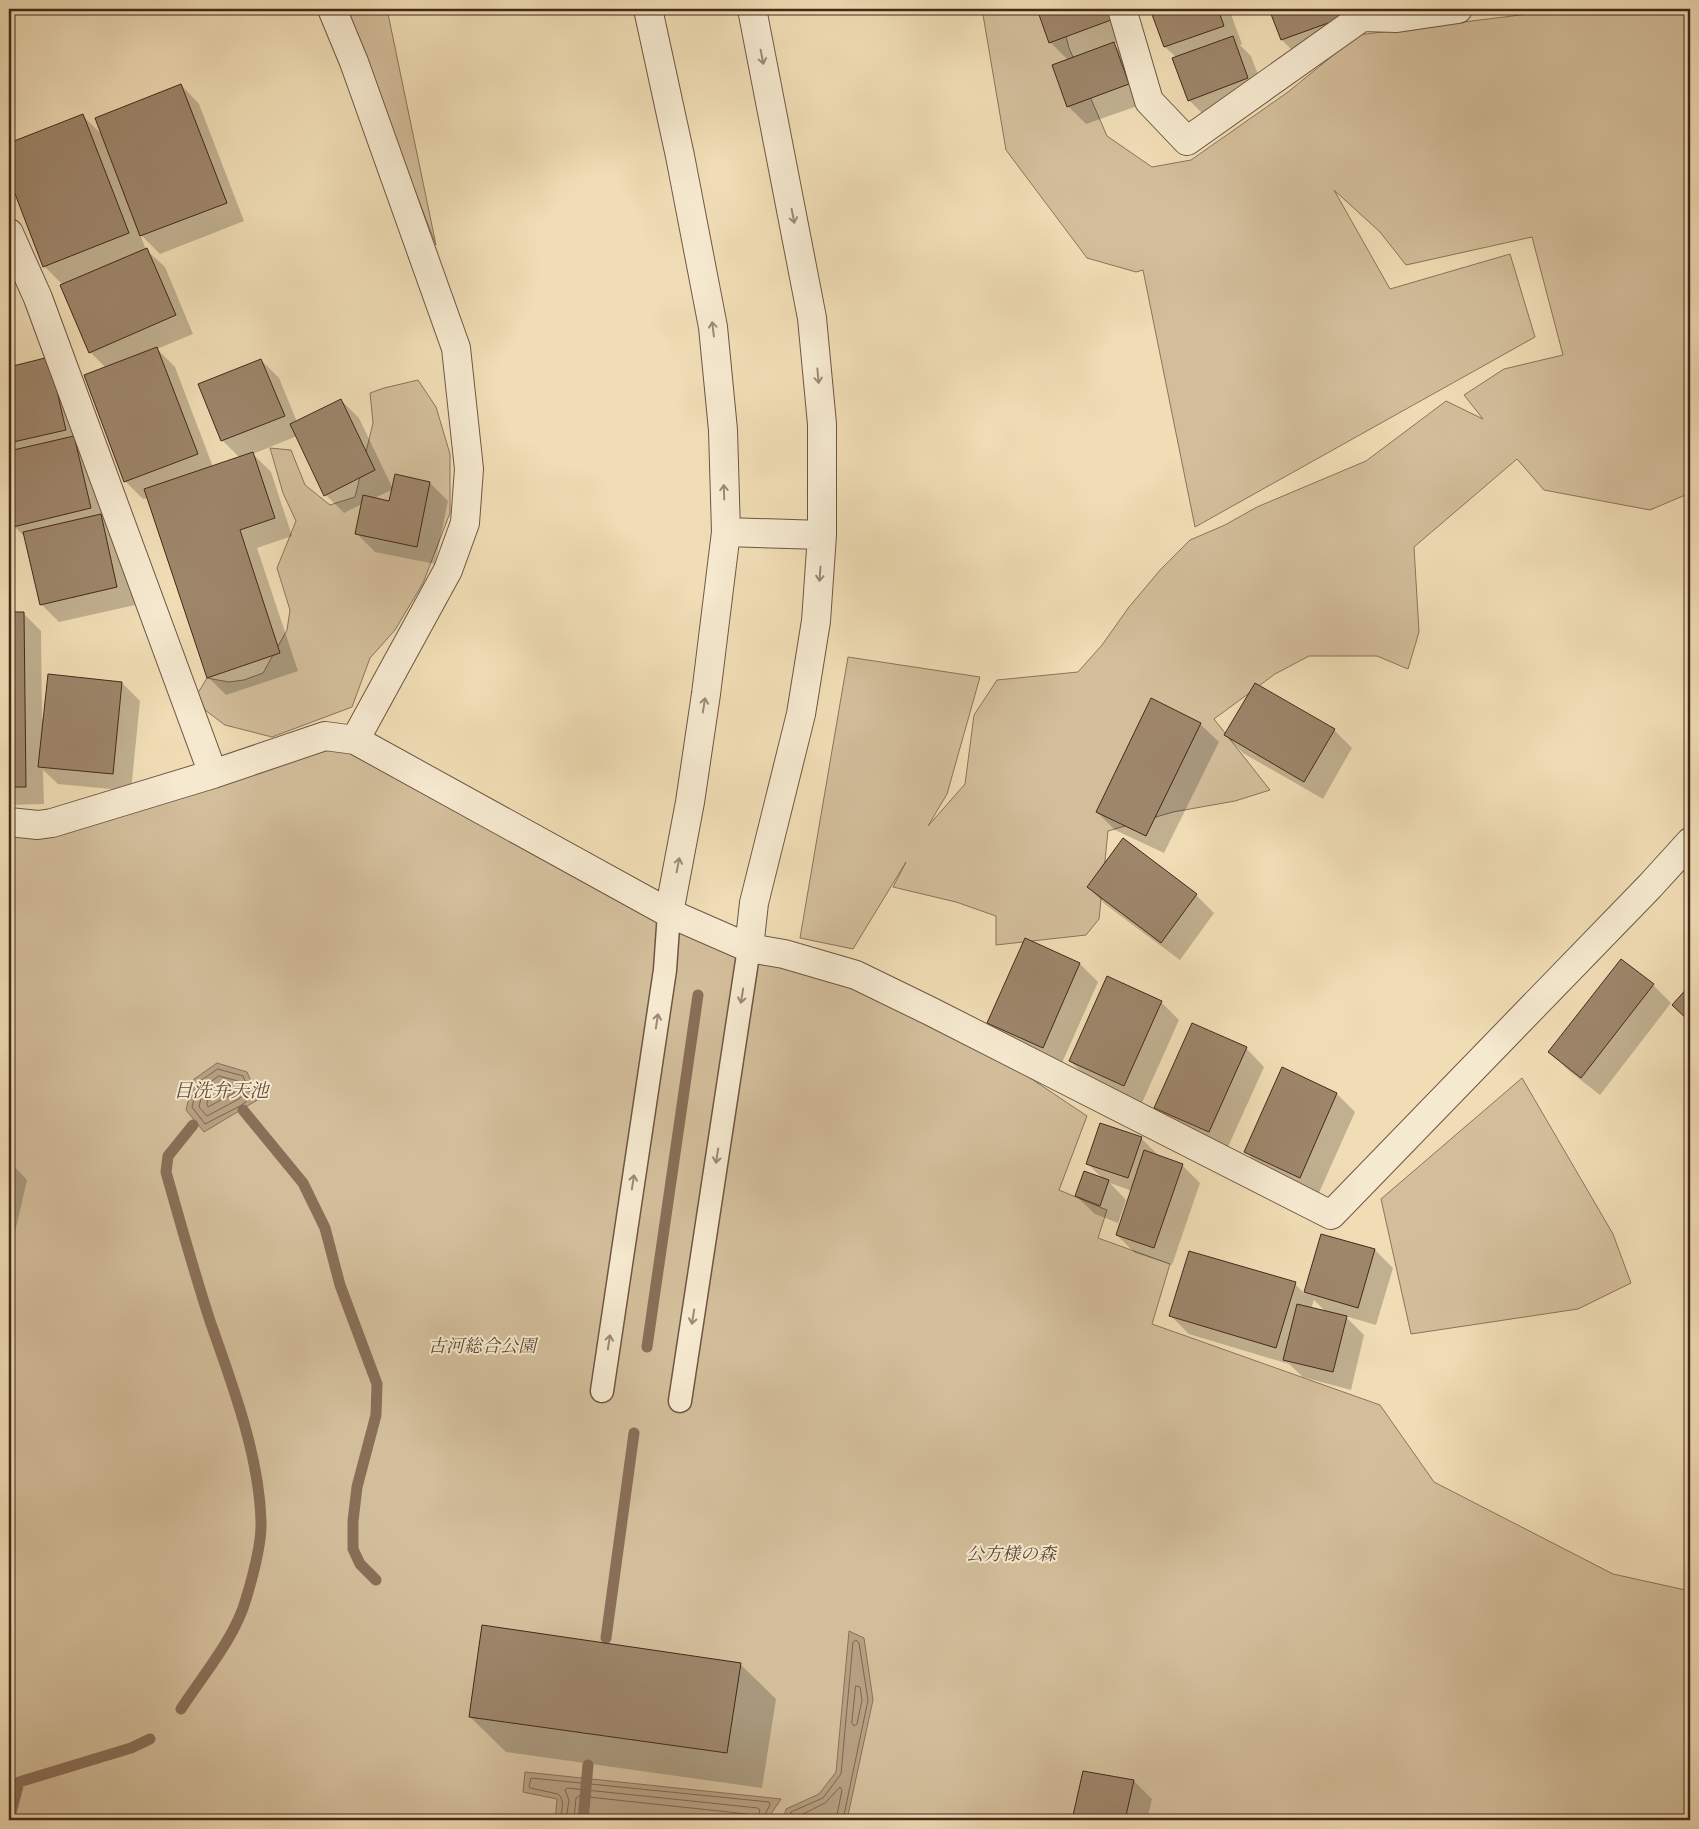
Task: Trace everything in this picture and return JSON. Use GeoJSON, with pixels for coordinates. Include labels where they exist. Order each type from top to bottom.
{"type":"FeatureCollection","features":[{"type":"Feature","properties":{"kind":"street"},"geometry":{"type":"LineString","coordinates":[[332,9],[354,62],[456,348],[469,469],[465,523],[448,570],[356,740]]}},
{"type":"Feature","properties":{"kind":"street"},"geometry":{"type":"LineString","coordinates":[[648,9],[680,156],[713,327],[722,430],[726,532],[717,615],[690,802],[669,913]]}},
{"type":"Feature","properties":{"kind":"street"},"geometry":{"type":"LineString","coordinates":[[749,948],[754,903],[801,714],[816,621],[822,535],[822,424],[812,318],[752,9]]}},
{"type":"Feature","properties":{"kind":"street"},"geometry":{"type":"LineString","coordinates":[[1122,9],[1149,101],[1187,141],[1361,13],[1397,18],[1458,9]]}},
{"type":"Feature","properties":{"kind":"street"},"geometry":{"type":"LineString","coordinates":[[9,233],[38,298],[213,774]]}},
{"type":"Feature","properties":{"kind":"street"},"geometry":{"type":"LineString","coordinates":[[726,532],[822,535]]}},
{"type":"Feature","properties":{"kind":"street"},"geometry":{"type":"LineString","coordinates":[[9,822],[38,825],[52,823],[213,774],[325,736],[356,740],[669,913],[749,948],[784,954],[856,975],[1331,1215],[1650,886],[1690,842]]}},
{"type":"Feature","properties":{"kind":"lane"},"geometry":{"type":"LineString","coordinates":[[602,1391],[665,970],[669,913]]}},
{"type":"Feature","properties":{"kind":"lane"},"geometry":{"type":"LineString","coordinates":[[680,1401],[749,948]]}},
{"type":"Feature","properties":{"kind":"green space"},"geometry":{"type":"Polygon","coordinates":[[[345,9],[387,9],[436,245],[345,9]]]}},
{"type":"Feature","properties":{"kind":"green space"},"geometry":{"type":"Polygon","coordinates":[[[982,9],[1059,9],[1069,48],[1107,136],[1152,167],[1191,160],[1288,92],[1358,35],[1569,9],[1690,9],[1690,493],[1650,510],[1544,490],[1517,459],[1414,547],[1419,632],[1408,669],[1377,656],[1309,656],[1275,674],[1214,719],[1270,790],[1235,801],[1173,812],[1108,831],[1099,919],[1086,935],[996,945],[996,916],[956,902],[893,887],[906,862],[853,949],[800,938],[848,657],[980,677],[947,794],[928,826],[965,784],[974,715],[997,680],[1078,672],[1102,645],[1129,607],[1161,569],[1190,540],[1225,525],[1257,507],[1366,461],[1446,401],[1483,419],[1464,395],[1504,369],[1563,355],[1532,237],[1406,265],[1380,232],[1334,190],[1390,289],[1510,254],[1535,337],[1195,527],[1143,270],[1136,272],[1087,258],[1006,150],[982,9]]]}},
{"type":"Feature","properties":{"kind":"green space"},"geometry":{"type":"Polygon","coordinates":[[[418,380],[436,407],[450,454],[450,513],[423,583],[395,630],[370,658],[352,707],[272,737],[225,725],[205,710],[198,693],[207,678],[229,682],[244,680],[263,673],[287,630],[290,610],[277,568],[296,521],[283,493],[270,448],[291,450],[305,485],[330,505],[355,497],[373,423],[370,393],[418,380]]]}},
{"type":"Feature","properties":{"kind":"green space","name":"古河総合公園"},"geometry":{"type":"Polygon","coordinates":[[[325,736],[618,886],[930,1011],[1087,1116],[1059,1190],[1107,1210],[1098,1238],[1170,1264],[1152,1324],[1380,1405],[1434,1482],[1613,1574],[1690,1591],[1690,1820],[9,1820],[9,822],[325,736]]]}},
{"type":"Feature","properties":{"kind":"green space"},"geometry":{"type":"Polygon","coordinates":[[[1522,1078],[1613,1234],[1631,1283],[1578,1309],[1411,1334],[1381,1199],[1522,1078]]]}},
{"type":"Feature","properties":{"kind":"water","name":"目洗弁天池"},"geometry":{"type":"Polygon","coordinates":[[[217,1063],[247,1072],[259,1099],[204,1132],[186,1110],[193,1080],[217,1063]]]}},
{"type":"Feature","properties":{"kind":"water"},"geometry":{"type":"Polygon","coordinates":[[[849,1631],[864,1638],[873,1700],[847,1820],[783,1820],[786,1809],[819,1794],[836,1772],[849,1631]]]}},
{"type":"Feature","properties":{"kind":"water"},"geometry":{"type":"Polygon","coordinates":[[[525,1772],[781,1799],[767,1820],[555,1820],[557,1799],[523,1792],[525,1772]]]}},
{"type":"Feature","properties":{"kind":"building"},"geometry":{"type":"Polygon","coordinates":[[[1037,9],[1107,9],[1111,20],[1049,43],[1037,9]]]}},
{"type":"Feature","properties":{"kind":"building"},"geometry":{"type":"Polygon","coordinates":[[[1150,9],[1218,9],[1224,26],[1164,47],[1150,9]]]}},
{"type":"Feature","properties":{"kind":"building"},"geometry":{"type":"Polygon","coordinates":[[[1269,9],[1339,9],[1342,18],[1281,40],[1269,9]]]}},
{"type":"Feature","properties":{"kind":"building"},"geometry":{"type":"Polygon","coordinates":[[[1233,36],[1248,78],[1188,101],[1172,58],[1233,36]]]}},
{"type":"Feature","properties":{"kind":"building"},"geometry":{"type":"Polygon","coordinates":[[[1114,42],[1129,84],[1067,107],[1052,65],[1114,42]]]}},
{"type":"Feature","properties":{"kind":"building"},"geometry":{"type":"Polygon","coordinates":[[[181,84],[227,203],[140,236],[95,118],[181,84]]]}},
{"type":"Feature","properties":{"kind":"building"},"geometry":{"type":"Polygon","coordinates":[[[83,114],[129,233],[43,267],[9,178],[9,143],[83,114]]]}},
{"type":"Feature","properties":{"kind":"building"},"geometry":{"type":"Polygon","coordinates":[[[147,248],[176,315],[89,353],[60,285],[147,248]]]}},
{"type":"Feature","properties":{"kind":"building"},"geometry":{"type":"Polygon","coordinates":[[[157,347],[198,454],[124,482],[84,375],[157,347]]]}},
{"type":"Feature","properties":{"kind":"building"},"geometry":{"type":"Polygon","coordinates":[[[49,357],[66,430],[9,443],[9,367],[49,357]]]}},
{"type":"Feature","properties":{"kind":"building"},"geometry":{"type":"Polygon","coordinates":[[[261,359],[285,416],[221,441],[198,384],[261,359]]]}},
{"type":"Feature","properties":{"kind":"building"},"geometry":{"type":"Polygon","coordinates":[[[341,399],[375,470],[324,496],[290,424],[341,399]]]}},
{"type":"Feature","properties":{"kind":"building"},"geometry":{"type":"Polygon","coordinates":[[[74,436],[91,508],[13,527],[9,508],[9,451],[74,436]]]}},
{"type":"Feature","properties":{"kind":"building"},"geometry":{"type":"Polygon","coordinates":[[[253,452],[275,518],[240,530],[280,653],[207,678],[144,489],[253,452]]]}},
{"type":"Feature","properties":{"kind":"building"},"geometry":{"type":"Polygon","coordinates":[[[395,474],[430,482],[417,547],[355,534],[363,495],[389,501],[395,474]]]}},
{"type":"Feature","properties":{"kind":"building"},"geometry":{"type":"Polygon","coordinates":[[[101,514],[117,587],[40,605],[23,532],[101,514]]]}},
{"type":"Feature","properties":{"kind":"building"},"geometry":{"type":"Polygon","coordinates":[[[9,612],[24,612],[26,787],[9,787],[9,612]]]}},
{"type":"Feature","properties":{"kind":"building"},"geometry":{"type":"Polygon","coordinates":[[[48,674],[122,682],[113,774],[38,767],[48,674]]]}},
{"type":"Feature","properties":{"kind":"building"},"geometry":{"type":"Polygon","coordinates":[[[1255,683],[1335,729],[1304,782],[1224,735],[1255,683]]]}},
{"type":"Feature","properties":{"kind":"building"},"geometry":{"type":"Polygon","coordinates":[[[1151,698],[1201,723],[1146,836],[1096,812],[1151,698]]]}},
{"type":"Feature","properties":{"kind":"building"},"geometry":{"type":"Polygon","coordinates":[[[1123,838],[1197,894],[1161,943],[1087,887],[1123,838]]]}},
{"type":"Feature","properties":{"kind":"building"},"geometry":{"type":"Polygon","coordinates":[[[1025,938],[1080,963],[1043,1048],[987,1023],[1025,938]]]}},
{"type":"Feature","properties":{"kind":"building"},"geometry":{"type":"Polygon","coordinates":[[[1621,959],[1654,984],[1581,1078],[1548,1052],[1621,959]]]}},
{"type":"Feature","properties":{"kind":"building"},"geometry":{"type":"Polygon","coordinates":[[[1107,976],[1162,1001],[1124,1086],[1069,1061],[1107,976]]]}},
{"type":"Feature","properties":{"kind":"building"},"geometry":{"type":"Polygon","coordinates":[[[1690,985],[1690,1022],[1672,1005],[1690,985]]]}},
{"type":"Feature","properties":{"kind":"building"},"geometry":{"type":"Polygon","coordinates":[[[1192,1023],[1247,1047],[1209,1132],[1154,1108],[1192,1023]]]}},
{"type":"Feature","properties":{"kind":"building"},"geometry":{"type":"Polygon","coordinates":[[[1282,1067],[1337,1093],[1300,1178],[1244,1152],[1282,1067]]]}},
{"type":"Feature","properties":{"kind":"building"},"geometry":{"type":"Polygon","coordinates":[[[1100,1123],[1142,1137],[1128,1178],[1086,1164],[1100,1123]]]}},
{"type":"Feature","properties":{"kind":"building"},"geometry":{"type":"Polygon","coordinates":[[[1144,1150],[1183,1164],[1154,1248],[1116,1235],[1144,1150]]]}},
{"type":"Feature","properties":{"kind":"building"},"geometry":{"type":"Polygon","coordinates":[[[1084,1171],[1109,1180],[1100,1206],[1075,1196],[1084,1171]]]}},
{"type":"Feature","properties":{"kind":"building"},"geometry":{"type":"Polygon","coordinates":[[[1321,1234],[1375,1249],[1358,1308],[1304,1292],[1321,1234]]]}},
{"type":"Feature","properties":{"kind":"building"},"geometry":{"type":"Polygon","coordinates":[[[1189,1251],[1296,1282],[1276,1348],[1169,1316],[1189,1251]]]}},
{"type":"Feature","properties":{"kind":"building"},"geometry":{"type":"Polygon","coordinates":[[[1297,1304],[1347,1316],[1333,1372],[1283,1360],[1297,1304]]]}},
{"type":"Feature","properties":{"kind":"building"},"geometry":{"type":"Polygon","coordinates":[[[482,1625],[741,1663],[727,1753],[469,1717],[482,1625]]]}},
{"type":"Feature","properties":{"kind":"building"},"geometry":{"type":"Polygon","coordinates":[[[1083,1771],[1134,1780],[1125,1820],[1072,1820],[1083,1771]]]}},
{"type":"Feature","properties":{"kind":"waterway"},"geometry":{"type":"LineString","coordinates":[[647,1347],[698,995]]}},
{"type":"Feature","properties":{"kind":"waterway"},"geometry":{"type":"LineString","coordinates":[[243,1110],[303,1183],[325,1228],[340,1285],[377,1384],[376,1415],[357,1487],[353,1521],[353,1549],[360,1564],[376,1580]]}},
{"type":"Feature","properties":{"kind":"waterway"},"geometry":{"type":"LineString","coordinates":[[181,1709],[218,1656],[241,1614],[254,1571],[261,1530],[259,1496],[250,1445],[198,1284],[166,1172],[168,1156],[193,1125]]}},
{"type":"Feature","properties":{"kind":"waterway"},"geometry":{"type":"LineString","coordinates":[[606,1638],[634,1433]]}},
{"type":"Feature","properties":{"kind":"waterway"},"geometry":{"type":"LineString","coordinates":[[9,1820],[19,1782],[131,1748],[150,1739]]}},
{"type":"Feature","properties":{"kind":"waterway"},"geometry":{"type":"LineString","coordinates":[[583,1820],[588,1765]]}},
{"type":"Feature","properties":{"kind":"park label","name":"公方様の森"},"geometry":{"type":"Point","coordinates":[1011,1556]}}]}
